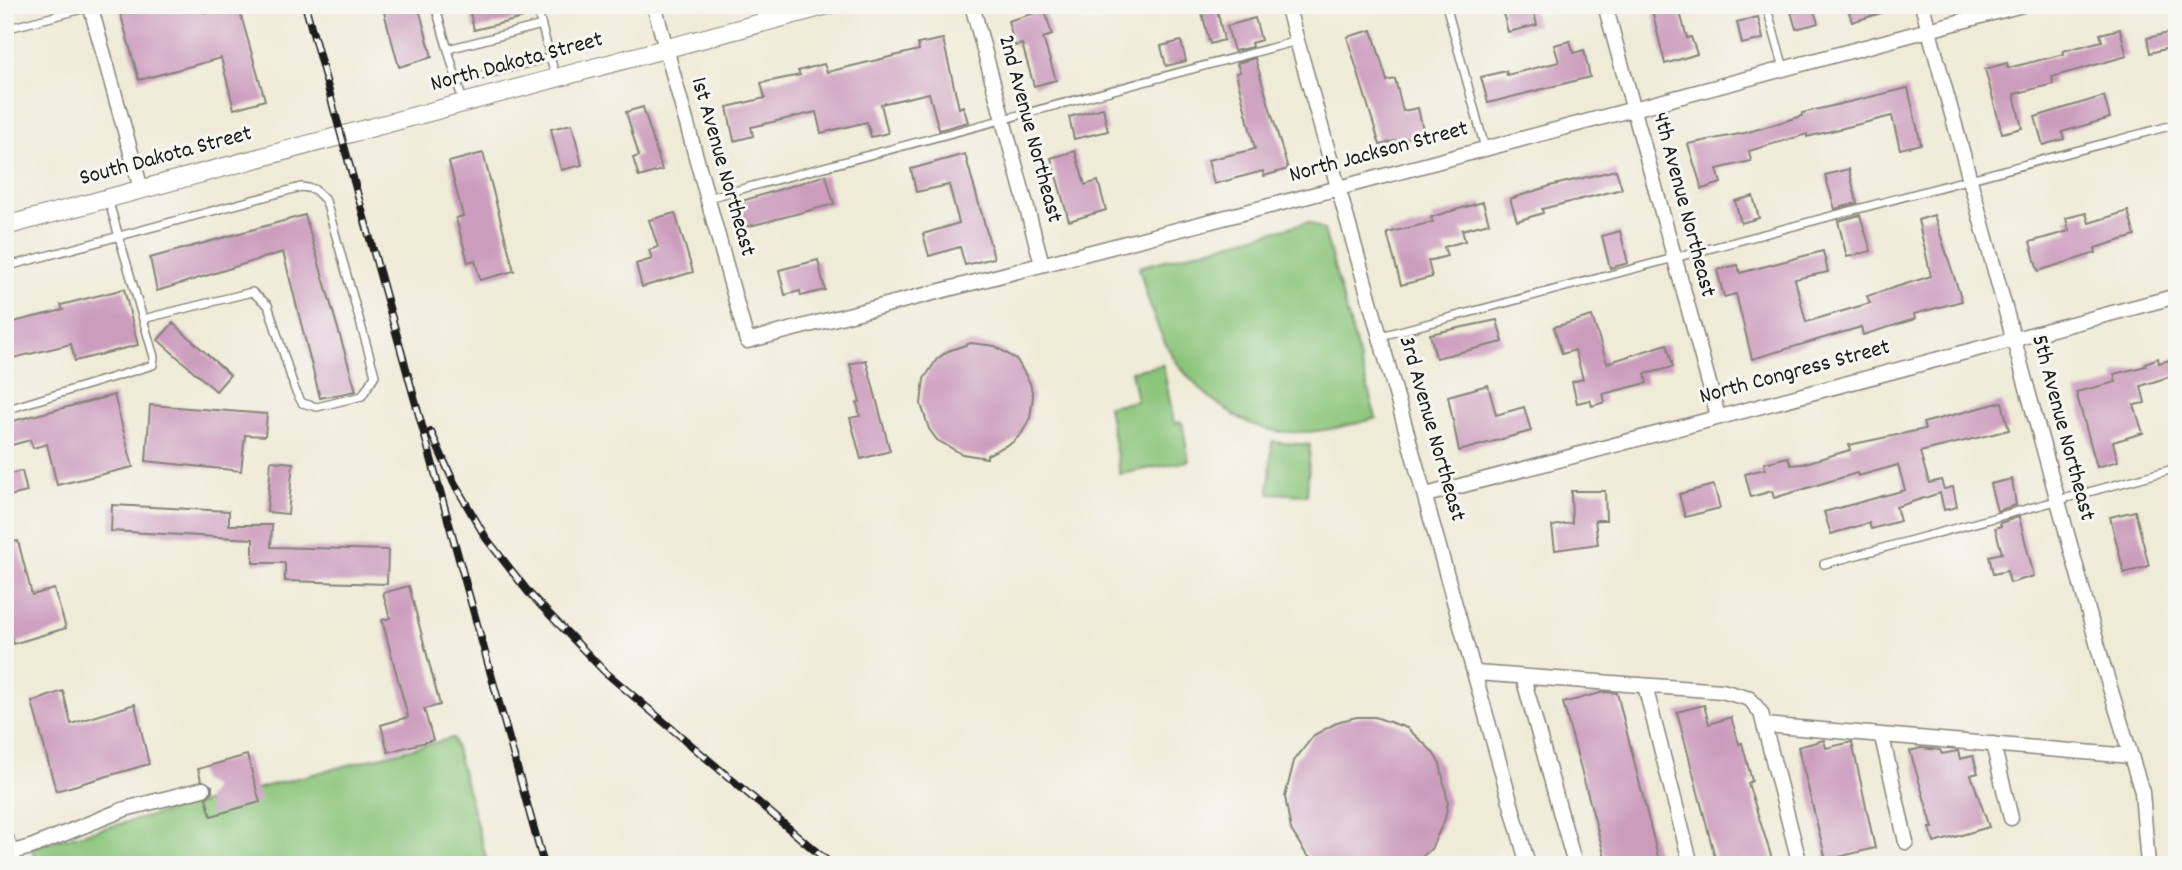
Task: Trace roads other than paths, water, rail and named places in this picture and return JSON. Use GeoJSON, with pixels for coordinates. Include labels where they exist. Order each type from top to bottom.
{"type":"FeatureCollection","features":[{"type":"Feature","properties":{"kind":"street","name":"1st Avenue Northeast"},"geometry":{"type":"LineString","coordinates":[[654,5],[747,341]]}},
{"type":"Feature","properties":{"kind":"street","name":"2nd Avenue Northeast"},"geometry":{"type":"LineString","coordinates":[[972,5],[1042,264]]}},
{"type":"Feature","properties":{"kind":"street","name":"3rd Avenue Northeast"},"geometry":{"type":"LineString","coordinates":[[1287,5],[1528,865]]}},
{"type":"Feature","properties":{"kind":"street","name":"4th Avenue Northeast"},"geometry":{"type":"LineString","coordinates":[[1605,5],[1718,416]]}},
{"type":"Feature","properties":{"kind":"street","name":"5th Avenue Northeast"},"geometry":{"type":"LineString","coordinates":[[1922,5],[2146,813],[2148,865]]}},
{"type":"Feature","properties":{"kind":"street","name":"North Jackson Street"},"geometry":{"type":"LineString","coordinates":[[747,341],[1339,188],[1633,107],[2022,5]]}},
{"type":"Feature","properties":{"kind":"street"},"geometry":{"type":"LineString","coordinates":[[90,6],[141,189]]}},
{"type":"Feature","properties":{"kind":"street","name":"North Dakota Street"},"geometry":{"type":"LineString","coordinates":[[341,136],[818,6]]}},
{"type":"Feature","properties":{"kind":"street","name":"South Dakota Street"},"geometry":{"type":"LineString","coordinates":[[5,226],[341,136]]}},
{"type":"Feature","properties":{"kind":"street","name":"North Congress Street"},"geometry":{"type":"LineString","coordinates":[[1426,495],[2177,296]]}},
{"type":"Feature","properties":{"kind":"street"},"geometry":{"type":"LineString","coordinates":[[1476,673],[1722,691],[1750,699],[1761,713],[1765,725],[1800,865]]}},
{"type":"Feature","properties":{"kind":"street"},"geometry":{"type":"LineString","coordinates":[[1523,677],[1575,865]]}},
{"type":"Feature","properties":{"kind":"street"},"geometry":{"type":"LineString","coordinates":[[1645,686],[1691,865]]}},
{"type":"Feature","properties":{"kind":"street"},"geometry":{"type":"LineString","coordinates":[[1765,725],[2131,756]]}},
{"type":"Feature","properties":{"kind":"street"},"geometry":{"type":"LineString","coordinates":[[1882,737],[1906,842]]}},
{"type":"Feature","properties":{"kind":"street"},"geometry":{"type":"LineString","coordinates":[[1993,744],[2011,818]]}},
{"type":"Feature","properties":{"kind":"street"},"geometry":{"type":"LineString","coordinates":[[8,853],[125,809],[203,789]]}},
{"type":"Feature","properties":{"kind":"lane"},"geometry":{"type":"LineString","coordinates":[[435,5],[463,103]]}},
{"type":"Feature","properties":{"kind":"lane"},"geometry":{"type":"LineString","coordinates":[[536,5],[555,78]]}},
{"type":"Feature","properties":{"kind":"lane"},"geometry":{"type":"LineString","coordinates":[[1446,5],[1485,148]]}},
{"type":"Feature","properties":{"kind":"lane"},"geometry":{"type":"LineString","coordinates":[[1766,5],[1784,68]]}},
{"type":"Feature","properties":{"kind":"lane"},"geometry":{"type":"LineString","coordinates":[[5,29],[90,6]]}},
{"type":"Feature","properties":{"kind":"lane"},"geometry":{"type":"LineString","coordinates":[[448,50],[542,25]]}},
{"type":"Feature","properties":{"kind":"lane"},"geometry":{"type":"LineString","coordinates":[[707,198],[1297,41]]}},
{"type":"Feature","properties":{"kind":"lane"},"geometry":{"type":"LineString","coordinates":[[457,82],[551,57]]}},
{"type":"Feature","properties":{"kind":"lane"},"geometry":{"type":"LineString","coordinates":[[527,64],[533,84]]}},
{"type":"Feature","properties":{"kind":"lane"},"geometry":{"type":"LineString","coordinates":[[1381,336],[2177,124]]}},
{"type":"Feature","properties":{"kind":"lane"},"geometry":{"type":"LineString","coordinates":[[5,253],[7,267],[300,187],[314,189],[326,201],[375,375],[362,396],[317,407],[302,404],[268,305],[252,292],[143,319]]}},
{"type":"Feature","properties":{"kind":"lane"},"geometry":{"type":"LineString","coordinates":[[5,410],[153,365],[154,357],[107,198]]}},
{"type":"Feature","properties":{"kind":"lane"},"geometry":{"type":"LineString","coordinates":[[1824,564],[2177,468]]}},
{"type":"Feature","properties":{"kind":"railway"},"geometry":{"type":"LineString","coordinates":[[305,5],[544,865]]}},
{"type":"Feature","properties":{"kind":"railway"},"geometry":{"type":"LineString","coordinates":[[431,432],[454,483],[486,538],[529,593],[604,671],[832,865]]}}]}
